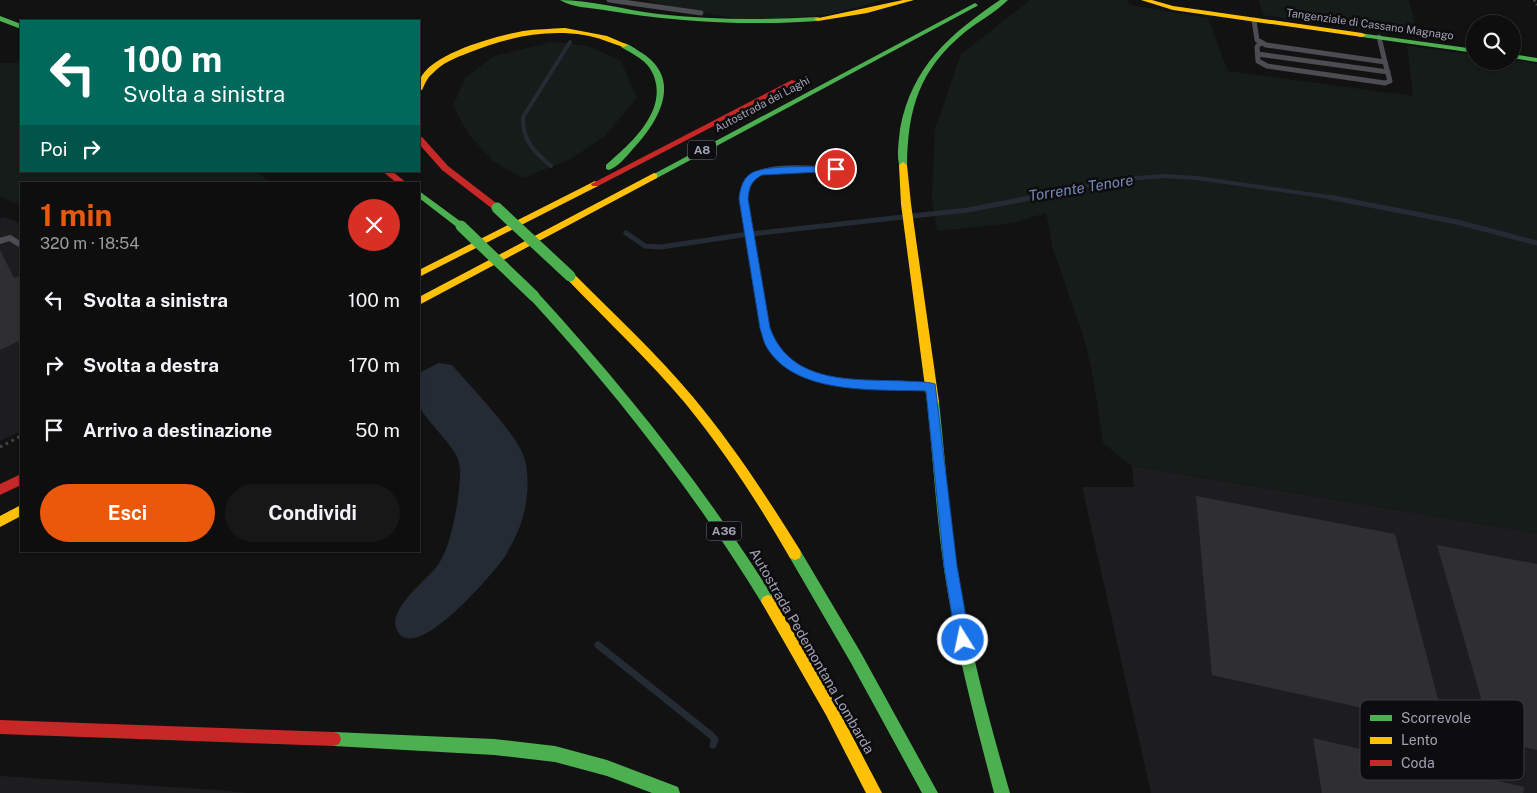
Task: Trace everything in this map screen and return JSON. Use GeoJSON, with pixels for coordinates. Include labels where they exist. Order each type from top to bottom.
{"type":"FeatureCollection","features":[{"type":"Feature","properties":{"kind":"main road"},"geometry":{"type":"LineString","coordinates":[[563,0],[681,21],[737,24],[821,20],[862,13],[912,0]]}},
{"type":"Feature","properties":{"kind":"main road","name":"Autostrada dei Laghi"},"geometry":{"type":"LineString","coordinates":[[420,299],[984,0]]}},
{"type":"Feature","properties":{"kind":"main road"},"geometry":{"type":"LineString","coordinates":[[1002,793],[983,726],[963,640],[950,566],[931,387],[902,159],[907,111],[915,88],[942,47],[964,28],[1005,0]]}},
{"type":"Feature","properties":{"kind":"main road","name":"Tangenziale di Cassano Magnago"},"geometry":{"type":"LineString","coordinates":[[1144,0],[1173,8],[1466,50]]}},
{"type":"Feature","properties":{"kind":"main road"},"geometry":{"type":"LineString","coordinates":[[0,18],[20,27]]}},
{"type":"Feature","properties":{"kind":"main road"},"geometry":{"type":"LineString","coordinates":[[420,87],[430,72],[443,62],[482,44],[518,34],[572,31],[619,42],[638,52],[652,65],[660,82],[661,98],[655,116],[640,138],[616,162],[576,193]]}},
{"type":"Feature","properties":{"kind":"main road"},"geometry":{"type":"LineString","coordinates":[[1521,57],[1537,60]]}},
{"type":"Feature","properties":{"kind":"main road","name":"Autostrada dei Laghi"},"geometry":{"type":"LineString","coordinates":[[420,273],[802,78]]}},
{"type":"Feature","properties":{"kind":"main road"},"geometry":{"type":"LineString","coordinates":[[420,140],[425,148],[447,169],[497,208],[570,276],[672,381],[722,444],[776,521],[856,658],[930,793]]}},
{"type":"Feature","properties":{"kind":"main road"},"geometry":{"type":"LineString","coordinates":[[387,172],[401,182]]}},
{"type":"Feature","properties":{"kind":"main road","name":"Autostrada Pedemontana Lombarda"},"geometry":{"type":"LineString","coordinates":[[420,195],[460,226],[534,296],[622,394],[683,472],[732,543],[844,733],[874,793]]}},
{"type":"Feature","properties":{"kind":"main road"},"geometry":{"type":"LineString","coordinates":[[0,490],[20,480]]}},
{"type":"Feature","properties":{"kind":"main road"},"geometry":{"type":"LineString","coordinates":[[0,522],[20,511]]}},
{"type":"Feature","properties":{"kind":"main road"},"geometry":{"type":"LineString","coordinates":[[0,727],[494,746],[555,754],[607,768],[672,793]]}},
{"type":"Feature","properties":{"kind":"lane"},"geometry":{"type":"LineString","coordinates":[[609,0],[700,13]]}},
{"type":"Feature","properties":{"kind":"lane"},"geometry":{"type":"LineString","coordinates":[[1254,20],[1256,40],[1266,45],[1386,62]]}},
{"type":"Feature","properties":{"kind":"lane"},"geometry":{"type":"LineString","coordinates":[[1261,42],[1257,47],[1258,60],[1267,66],[1385,83],[1390,81],[1379,38]]}},
{"type":"Feature","properties":{"kind":"lane"},"geometry":{"type":"LineString","coordinates":[[1258,54],[1388,72]]}},
{"type":"Feature","properties":{"kind":"lane"},"geometry":{"type":"LineString","coordinates":[[836,169],[770,171],[752,177],[744,188],[744,199],[765,328],[771,345],[797,369],[813,377],[833,382],[931,387]]}},
{"type":"Feature","properties":{"kind":"lane"},"geometry":{"type":"LineString","coordinates":[[0,241],[10,238],[20,245]]}},
{"type":"Feature","properties":{"kind":"path"},"geometry":{"type":"LineString","coordinates":[[1534,0],[1537,6]]}},
{"type":"Feature","properties":{"kind":"path"},"geometry":{"type":"LineString","coordinates":[[0,447],[20,437]]}},
{"type":"Feature","properties":{"kind":"shaded area"},"geometry":{"type":"Polygon","coordinates":[[[648,0],[883,0],[828,15],[748,20],[671,8],[648,0]]]}},
{"type":"Feature","properties":{"kind":"shaded area"},"geometry":{"type":"Polygon","coordinates":[[[1030,0],[1127,0],[1130,5],[1208,18],[1228,71],[1413,96],[1407,46],[1466,54],[1466,70],[1521,70],[1521,61],[1537,64],[1537,533],[1132,466],[1103,443],[1092,371],[1083,335],[1053,249],[1046,213],[1013,223],[937,231],[932,198],[935,129],[961,54],[1030,0]]]}},
{"type":"Feature","properties":{"kind":"shaded area"},"geometry":{"type":"Polygon","coordinates":[[[1259,0],[1409,0],[1418,37],[1263,15],[1259,0]]]}},
{"type":"Feature","properties":{"kind":"shaded area"},"geometry":{"type":"Polygon","coordinates":[[[552,42],[589,46],[621,61],[637,98],[605,136],[571,159],[523,178],[493,161],[469,135],[453,106],[465,78],[494,56],[552,42]]]}},
{"type":"Feature","properties":{"kind":"shaded area"},"geometry":{"type":"Polygon","coordinates":[[[0,63],[20,63],[20,172],[256,172],[270,182],[20,182],[20,206],[0,196],[0,63]]]}},
{"type":"Feature","properties":{"kind":"shaded area"},"geometry":{"type":"Polygon","coordinates":[[[5,217],[20,224],[20,431],[0,441],[0,219],[5,217]]]}},
{"type":"Feature","properties":{"kind":"shaded area"},"geometry":{"type":"Polygon","coordinates":[[[439,363],[452,365],[512,435],[524,457],[528,485],[524,514],[518,531],[506,555],[497,567],[471,596],[437,626],[421,636],[408,638],[398,632],[395,624],[397,615],[409,596],[433,571],[442,558],[452,529],[460,476],[460,466],[455,453],[420,406],[420,372],[439,363]]]}},
{"type":"Feature","properties":{"kind":"shaded area"},"geometry":{"type":"Polygon","coordinates":[[[1132,466],[1537,533],[1537,793],[1151,793],[1082,487],[1134,487],[1132,466]]]}},
{"type":"Feature","properties":{"kind":"shaded area"},"geometry":{"type":"Polygon","coordinates":[[[0,776],[219,790],[248,793],[0,793],[0,776]]]}},
{"type":"Feature","properties":{"kind":"building"},"geometry":{"type":"Polygon","coordinates":[[[0,250],[14,278],[20,275],[20,340],[0,350],[0,250]]]}},
{"type":"Feature","properties":{"kind":"building"},"geometry":{"type":"Polygon","coordinates":[[[1196,496],[1395,534],[1438,700],[1360,700],[1360,707],[1212,675],[1196,496]]]}},
{"type":"Feature","properties":{"kind":"building"},"geometry":{"type":"Polygon","coordinates":[[[1437,545],[1537,564],[1537,750],[1524,747],[1524,700],[1482,700],[1437,545]]]}},
{"type":"Feature","properties":{"kind":"building"},"geometry":{"type":"Polygon","coordinates":[[[1313,738],[1360,749],[1360,780],[1494,780],[1524,787],[1523,793],[1322,793],[1313,738]]]}},
{"type":"Feature","properties":{"kind":"waterway","name":"Torrente Tenore"},"geometry":{"type":"LineString","coordinates":[[551,166],[530,145],[523,125],[523,117],[570,42]]}},
{"type":"Feature","properties":{"kind":"waterway","name":"Torrente Tenore"},"geometry":{"type":"LineString","coordinates":[[1031,198],[1075,187],[1124,179],[1164,176],[1197,178],[1336,198]]}},
{"type":"Feature","properties":{"kind":"waterway","name":"Torrente Tenore"},"geometry":{"type":"LineString","coordinates":[[1031,198],[1035,197]]}},
{"type":"Feature","properties":{"kind":"waterway","name":"Torrente Tenore"},"geometry":{"type":"LineString","coordinates":[[1329,197],[1457,222],[1537,243]]}},
{"type":"Feature","properties":{"kind":"waterway","name":"Torrente Tenore"},"geometry":{"type":"LineString","coordinates":[[912,216],[968,210],[1031,198]]}},
{"type":"Feature","properties":{"kind":"waterway","name":"Torrente Tenore"},"geometry":{"type":"LineString","coordinates":[[626,233],[645,246],[661,247],[742,235],[903,217]]}},
{"type":"Feature","properties":{"kind":"waterway"},"geometry":{"type":"LineString","coordinates":[[598,645],[712,736],[715,740],[713,745]]}},
{"type":"Feature","properties":{"kind":"traffic: fast"},"geometry":{"type":"LineString","coordinates":[[563,0],[627,12],[690,19],[753,22],[818,19]]}},
{"type":"Feature","properties":{"kind":"traffic: fast"},"geometry":{"type":"LineString","coordinates":[[903,165],[904,136],[908,110],[916,87],[928,67],[961,32],[1005,0]]}},
{"type":"Feature","properties":{"kind":"traffic: fast"},"geometry":{"type":"LineString","coordinates":[[654,176],[975,5]]}},
{"type":"Feature","properties":{"kind":"traffic: fast"},"geometry":{"type":"LineString","coordinates":[[0,18],[20,27]]}},
{"type":"Feature","properties":{"kind":"traffic: fast"},"geometry":{"type":"LineString","coordinates":[[1362,35],[1466,50]]}},
{"type":"Feature","properties":{"kind":"traffic: fast"},"geometry":{"type":"LineString","coordinates":[[609,167],[625,153],[651,122],[658,106],[661,89],[657,73],[645,58],[624,45]]}},
{"type":"Feature","properties":{"kind":"traffic: fast"},"geometry":{"type":"LineString","coordinates":[[1521,57],[1537,60]]}},
{"type":"Feature","properties":{"kind":"traffic: fast"},"geometry":{"type":"LineString","coordinates":[[420,195],[461,226]]}},
{"type":"Feature","properties":{"kind":"traffic: fast"},"geometry":{"type":"LineString","coordinates":[[497,208],[570,276]]}},
{"type":"Feature","properties":{"kind":"traffic: fast"},"geometry":{"type":"LineString","coordinates":[[461,226],[534,296]]}},
{"type":"Feature","properties":{"kind":"traffic: fast"},"geometry":{"type":"LineString","coordinates":[[534,296],[598,368],[659,442],[716,520],[768,601]]}},
{"type":"Feature","properties":{"kind":"traffic: fast"},"geometry":{"type":"LineString","coordinates":[[933,402],[947,545],[958,617],[975,693],[1002,793]]}},
{"type":"Feature","properties":{"kind":"traffic: fast"},"geometry":{"type":"LineString","coordinates":[[795,554],[856,658],[930,793]]}},
{"type":"Feature","properties":{"kind":"traffic: fast"},"geometry":{"type":"LineString","coordinates":[[334,739],[494,747],[555,754],[607,768],[672,793]]}},
{"type":"Feature","properties":{"kind":"traffic: slow"},"geometry":{"type":"LineString","coordinates":[[818,19],[867,11],[911,0]]}},
{"type":"Feature","properties":{"kind":"traffic: slow"},"geometry":{"type":"LineString","coordinates":[[1144,0],[1173,8],[1362,35]]}},
{"type":"Feature","properties":{"kind":"traffic: slow"},"geometry":{"type":"LineString","coordinates":[[420,86],[429,72],[437,65],[456,55],[504,37],[524,33],[565,31],[605,37],[624,45]]}},
{"type":"Feature","properties":{"kind":"traffic: slow"},"geometry":{"type":"LineString","coordinates":[[903,165],[906,204],[933,402]]}},
{"type":"Feature","properties":{"kind":"traffic: slow"},"geometry":{"type":"LineString","coordinates":[[420,300],[654,176]]}},
{"type":"Feature","properties":{"kind":"traffic: slow"},"geometry":{"type":"LineString","coordinates":[[420,273],[595,184]]}},
{"type":"Feature","properties":{"kind":"traffic: slow"},"geometry":{"type":"LineString","coordinates":[[570,276],[659,367],[722,442],[753,486],[795,554]]}},
{"type":"Feature","properties":{"kind":"traffic: slow"},"geometry":{"type":"LineString","coordinates":[[0,522],[20,511]]}},
{"type":"Feature","properties":{"kind":"traffic: slow"},"geometry":{"type":"LineString","coordinates":[[768,601],[831,710],[874,793]]}},
{"type":"Feature","properties":{"kind":"traffic: jam"},"geometry":{"type":"LineString","coordinates":[[595,184],[795,82]]}},
{"type":"Feature","properties":{"kind":"traffic: jam"},"geometry":{"type":"LineString","coordinates":[[420,140],[445,168],[497,208]]}},
{"type":"Feature","properties":{"kind":"traffic: jam"},"geometry":{"type":"LineString","coordinates":[[387,172],[401,182]]}},
{"type":"Feature","properties":{"kind":"traffic: jam"},"geometry":{"type":"LineString","coordinates":[[0,490],[20,480]]}},
{"type":"Feature","properties":{"kind":"traffic: jam"},"geometry":{"type":"LineString","coordinates":[[0,727],[334,739]]}},
{"type":"Feature","properties":{"kind":"route"},"geometry":{"type":"LineString","coordinates":[[836,169],[759,173],[752,177],[744,188],[747,219],[765,328],[771,345],[783,358],[797,369],[813,377],[853,384],[931,387],[950,566],[963,640]]}}]}
